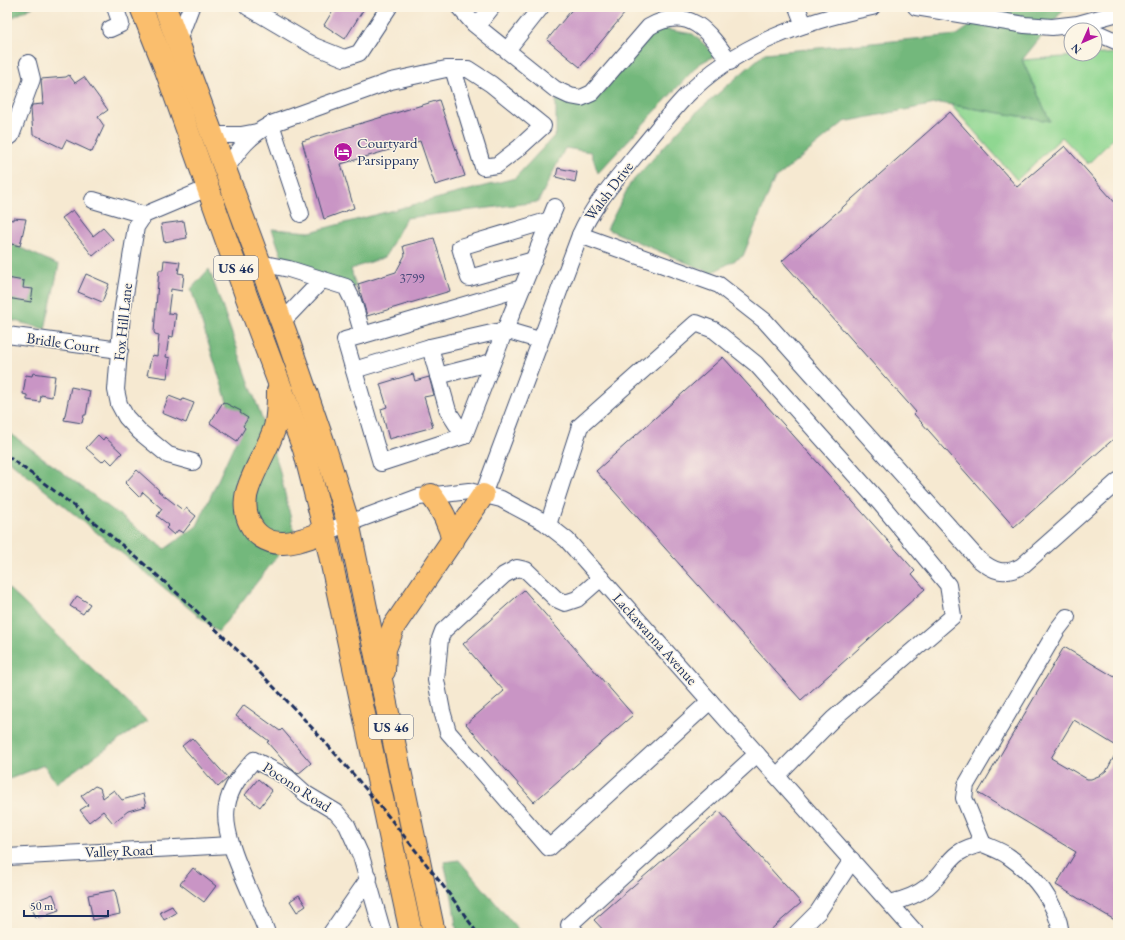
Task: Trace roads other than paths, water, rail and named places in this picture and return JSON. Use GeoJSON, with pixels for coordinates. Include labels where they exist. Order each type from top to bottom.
{"type":"FeatureCollection","features":[{"type":"Feature","properties":{"kind":"highway","name":"US 46"},"geometry":{"type":"LineString","coordinates":[[141,7],[278,382],[304,449],[325,532],[411,933]]}},
{"type":"Feature","properties":{"kind":"highway","name":"US 46"},"geometry":{"type":"LineString","coordinates":[[165,7],[260,263],[323,441],[348,522],[434,933]]}},
{"type":"Feature","properties":{"kind":"highway"},"geometry":{"type":"LineString","coordinates":[[278,382],[278,409],[275,426],[248,486],[245,500],[247,519],[260,535],[273,542],[291,542],[325,532]]}},
{"type":"Feature","properties":{"kind":"highway"},"geometry":{"type":"LineString","coordinates":[[382,688],[385,649],[394,626],[483,495]]}},
{"type":"Feature","properties":{"kind":"highway"},"geometry":{"type":"LineString","coordinates":[[431,496],[441,507],[453,541]]}},
{"type":"Feature","properties":{"kind":"street"},"geometry":{"type":"LineString","coordinates":[[110,29],[121,24],[114,7]]}},
{"type":"Feature","properties":{"kind":"street"},"geometry":{"type":"LineString","coordinates":[[178,41],[191,7]]}},
{"type":"Feature","properties":{"kind":"street"},"geometry":{"type":"LineString","coordinates":[[248,7],[314,46],[344,58],[359,53],[389,7]]}},
{"type":"Feature","properties":{"kind":"street"},"geometry":{"type":"LineString","coordinates":[[459,7],[477,26],[506,50],[555,89],[570,96],[581,98],[592,93],[649,28],[660,21],[674,18],[690,20],[704,28],[714,38],[730,62]]}},
{"type":"Feature","properties":{"kind":"street"},"geometry":{"type":"LineString","coordinates":[[477,26],[492,7]]}},
{"type":"Feature","properties":{"kind":"street"},"geometry":{"type":"LineString","coordinates":[[506,50],[541,7]]}},
{"type":"Feature","properties":{"kind":"street"},"geometry":{"type":"LineString","coordinates":[[797,7],[804,25]]}},
{"type":"Feature","properties":{"kind":"street","name":"Walsh Drive"},"geometry":{"type":"LineString","coordinates":[[483,495],[539,340],[580,234],[586,221],[606,192],[687,95],[706,78],[762,42],[830,16],[872,7]]}},
{"type":"Feature","properties":{"kind":"street"},"geometry":{"type":"LineString","coordinates":[[916,7],[1025,24],[1063,26]]}},
{"type":"Feature","properties":{"kind":"street"},"geometry":{"type":"LineString","coordinates":[[1096,22],[1118,13]]}},
{"type":"Feature","properties":{"kind":"street"},"geometry":{"type":"LineString","coordinates":[[1103,35],[1118,42]]}},
{"type":"Feature","properties":{"kind":"street"},"geometry":{"type":"LineString","coordinates":[[11,136],[32,79],[28,63]]}},
{"type":"Feature","properties":{"kind":"street"},"geometry":{"type":"LineString","coordinates":[[226,169],[242,145],[256,132],[271,124],[391,81],[453,69],[468,69],[491,84],[542,126],[520,147],[497,165],[483,167],[453,69]]}},
{"type":"Feature","properties":{"kind":"street"},"geometry":{"type":"LineString","coordinates":[[271,124],[301,214]]}},
{"type":"Feature","properties":{"kind":"street"},"geometry":{"type":"LineString","coordinates":[[213,135],[241,135],[256,132]]}},
{"type":"Feature","properties":{"kind":"street"},"geometry":{"type":"LineString","coordinates":[[93,200],[144,215],[208,188]]}},
{"type":"Feature","properties":{"kind":"street"},"geometry":{"type":"LineString","coordinates":[[464,436],[492,362],[534,260],[552,213],[460,247],[469,278],[534,260]]}},
{"type":"Feature","properties":{"kind":"street","name":"Fox Hill Lane"},"geometry":{"type":"LineString","coordinates":[[144,215],[136,227],[133,240],[122,313],[116,390],[119,404],[126,417],[140,432],[168,456],[193,462]]}},
{"type":"Feature","properties":{"kind":"street"},"geometry":{"type":"LineString","coordinates":[[580,234],[718,285],[743,303],[765,321],[972,553],[991,569],[1014,571],[1022,566],[1118,481]]}},
{"type":"Feature","properties":{"kind":"street"},"geometry":{"type":"LineString","coordinates":[[260,263],[289,269],[346,287],[353,301],[363,335]]}},
{"type":"Feature","properties":{"kind":"street"},"geometry":{"type":"LineString","coordinates":[[281,323],[322,280]]}},
{"type":"Feature","properties":{"kind":"street"},"geometry":{"type":"LineString","coordinates":[[464,436],[381,463],[345,340],[522,288]]}},
{"type":"Feature","properties":{"kind":"street"},"geometry":{"type":"LineString","coordinates":[[548,525],[580,426],[696,323],[714,330],[756,364],[880,503],[948,585],[953,616],[833,719],[777,776]]}},
{"type":"Feature","properties":{"kind":"street"},"geometry":{"type":"LineString","coordinates":[[354,370],[430,347],[505,330],[539,340]]}},
{"type":"Feature","properties":{"kind":"street","name":"Bridle Court"},"geometry":{"type":"LineString","coordinates":[[7,335],[120,350]]}},
{"type":"Feature","properties":{"kind":"street"},"geometry":{"type":"LineString","coordinates":[[430,347],[448,411],[464,436]]}},
{"type":"Feature","properties":{"kind":"street"},"geometry":{"type":"LineString","coordinates":[[438,376],[492,362]]}},
{"type":"Feature","properties":{"kind":"street","name":"Lackawanna Avenue"},"geometry":{"type":"LineString","coordinates":[[325,532],[348,522],[419,497],[469,491],[501,499],[548,525],[567,540],[916,933]]}},
{"type":"Feature","properties":{"kind":"street"},"geometry":{"type":"LineString","coordinates":[[600,578],[577,599],[565,604],[556,599],[526,570],[517,568],[504,575],[443,631],[440,640],[436,680],[448,732],[549,848],[710,701]]}},
{"type":"Feature","properties":{"kind":"street"},"geometry":{"type":"LineString","coordinates":[[1061,933],[1051,905],[1036,881],[1008,856],[984,844],[964,798],[966,785],[1057,630],[1067,617]]}},
{"type":"Feature","properties":{"kind":"street"},"geometry":{"type":"LineString","coordinates":[[576,933],[569,925],[757,754]]}},
{"type":"Feature","properties":{"kind":"street","name":"Pocono Road"},"geometry":{"type":"LineString","coordinates":[[266,933],[231,845],[226,822],[226,806],[232,791],[240,776],[254,760],[287,777],[306,794],[336,812],[347,825],[362,856],[369,878]]}},
{"type":"Feature","properties":{"kind":"street"},"geometry":{"type":"LineString","coordinates":[[890,903],[917,894],[928,886],[958,852],[984,844]]}},
{"type":"Feature","properties":{"kind":"street","name":"Valley Road"},"geometry":{"type":"LineString","coordinates":[[7,857],[231,845]]}},
{"type":"Feature","properties":{"kind":"street"},"geometry":{"type":"LineString","coordinates":[[797,933],[818,912],[852,860]]}},
{"type":"Feature","properties":{"kind":"street"},"geometry":{"type":"LineString","coordinates":[[331,933],[369,878]]}},
{"type":"Feature","properties":{"kind":"street"},"geometry":{"type":"LineString","coordinates":[[369,878],[383,933]]}},
{"type":"Feature","properties":{"kind":"railway"},"geometry":{"type":"LineString","coordinates":[[7,456],[60,495],[111,536],[161,579],[257,670],[303,718],[389,817],[477,933]]}},
{"type":"Feature","properties":{"kind":"place","name":"Courtyard Parsippany"},"geometry":{"type":"Point","coordinates":[343,152]}}]}
